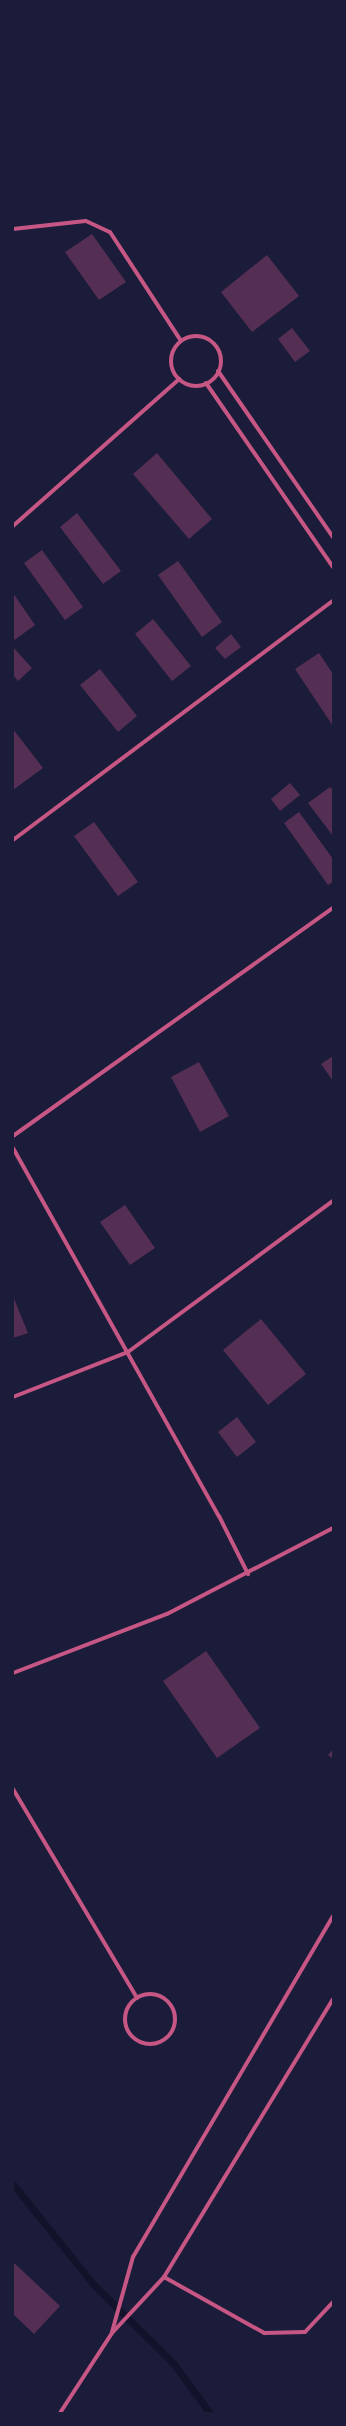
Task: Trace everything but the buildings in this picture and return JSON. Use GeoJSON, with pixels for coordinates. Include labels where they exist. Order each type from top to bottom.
{"type":"FeatureCollection","features":[{"type":"Feature","properties":{"kind":"street"},"geometry":{"type":"LineString","coordinates":[[13,229],[86,221],[106,229],[181,341]]}},
{"type":"Feature","properties":{"kind":"street"},"geometry":{"type":"LineString","coordinates":[[196,336],[210,340],[220,352],[218,371],[206,383],[195,386],[180,379],[172,360],[181,341],[196,336]]}},
{"type":"Feature","properties":{"kind":"street"},"geometry":{"type":"LineString","coordinates":[[218,371],[333,537]]}},
{"type":"Feature","properties":{"kind":"street"},"geometry":{"type":"LineString","coordinates":[[13,526],[180,379]]}},
{"type":"Feature","properties":{"kind":"street"},"geometry":{"type":"LineString","coordinates":[[206,383],[333,567]]}},
{"type":"Feature","properties":{"kind":"street"},"geometry":{"type":"LineString","coordinates":[[13,840],[333,600]]}},
{"type":"Feature","properties":{"kind":"street"},"geometry":{"type":"LineString","coordinates":[[13,1136],[333,908]]}},
{"type":"Feature","properties":{"kind":"street"},"geometry":{"type":"LineString","coordinates":[[13,1148],[128,1352],[248,1574]]}},
{"type":"Feature","properties":{"kind":"street"},"geometry":{"type":"LineString","coordinates":[[13,1397],[128,1352],[333,1201]]}},
{"type":"Feature","properties":{"kind":"street"},"geometry":{"type":"LineString","coordinates":[[13,1673],[167,1614],[248,1574],[333,1528]]}},
{"type":"Feature","properties":{"kind":"street"},"geometry":{"type":"LineString","coordinates":[[13,1789],[138,1998]]}},
{"type":"Feature","properties":{"kind":"street"},"geometry":{"type":"LineString","coordinates":[[60,2413],[112,2333],[132,2257],[333,1916]]}},
{"type":"Feature","properties":{"kind":"street"},"geometry":{"type":"LineString","coordinates":[[153,1995],[172,2008],[172,2031],[160,2042],[143,2044],[129,2034],[126,2014],[138,1998],[153,1995]]}},
{"type":"Feature","properties":{"kind":"street"},"geometry":{"type":"LineString","coordinates":[[115,2326],[164,2277],[333,1999]]}},
{"type":"Feature","properties":{"kind":"street"},"geometry":{"type":"LineString","coordinates":[[164,2277],[264,2333],[305,2332],[333,2302]]}},
{"type":"Feature","properties":{"kind":"waterway"},"geometry":{"type":"LineString","coordinates":[[13,2184],[94,2285],[173,2363],[210,2413]]}}]}
